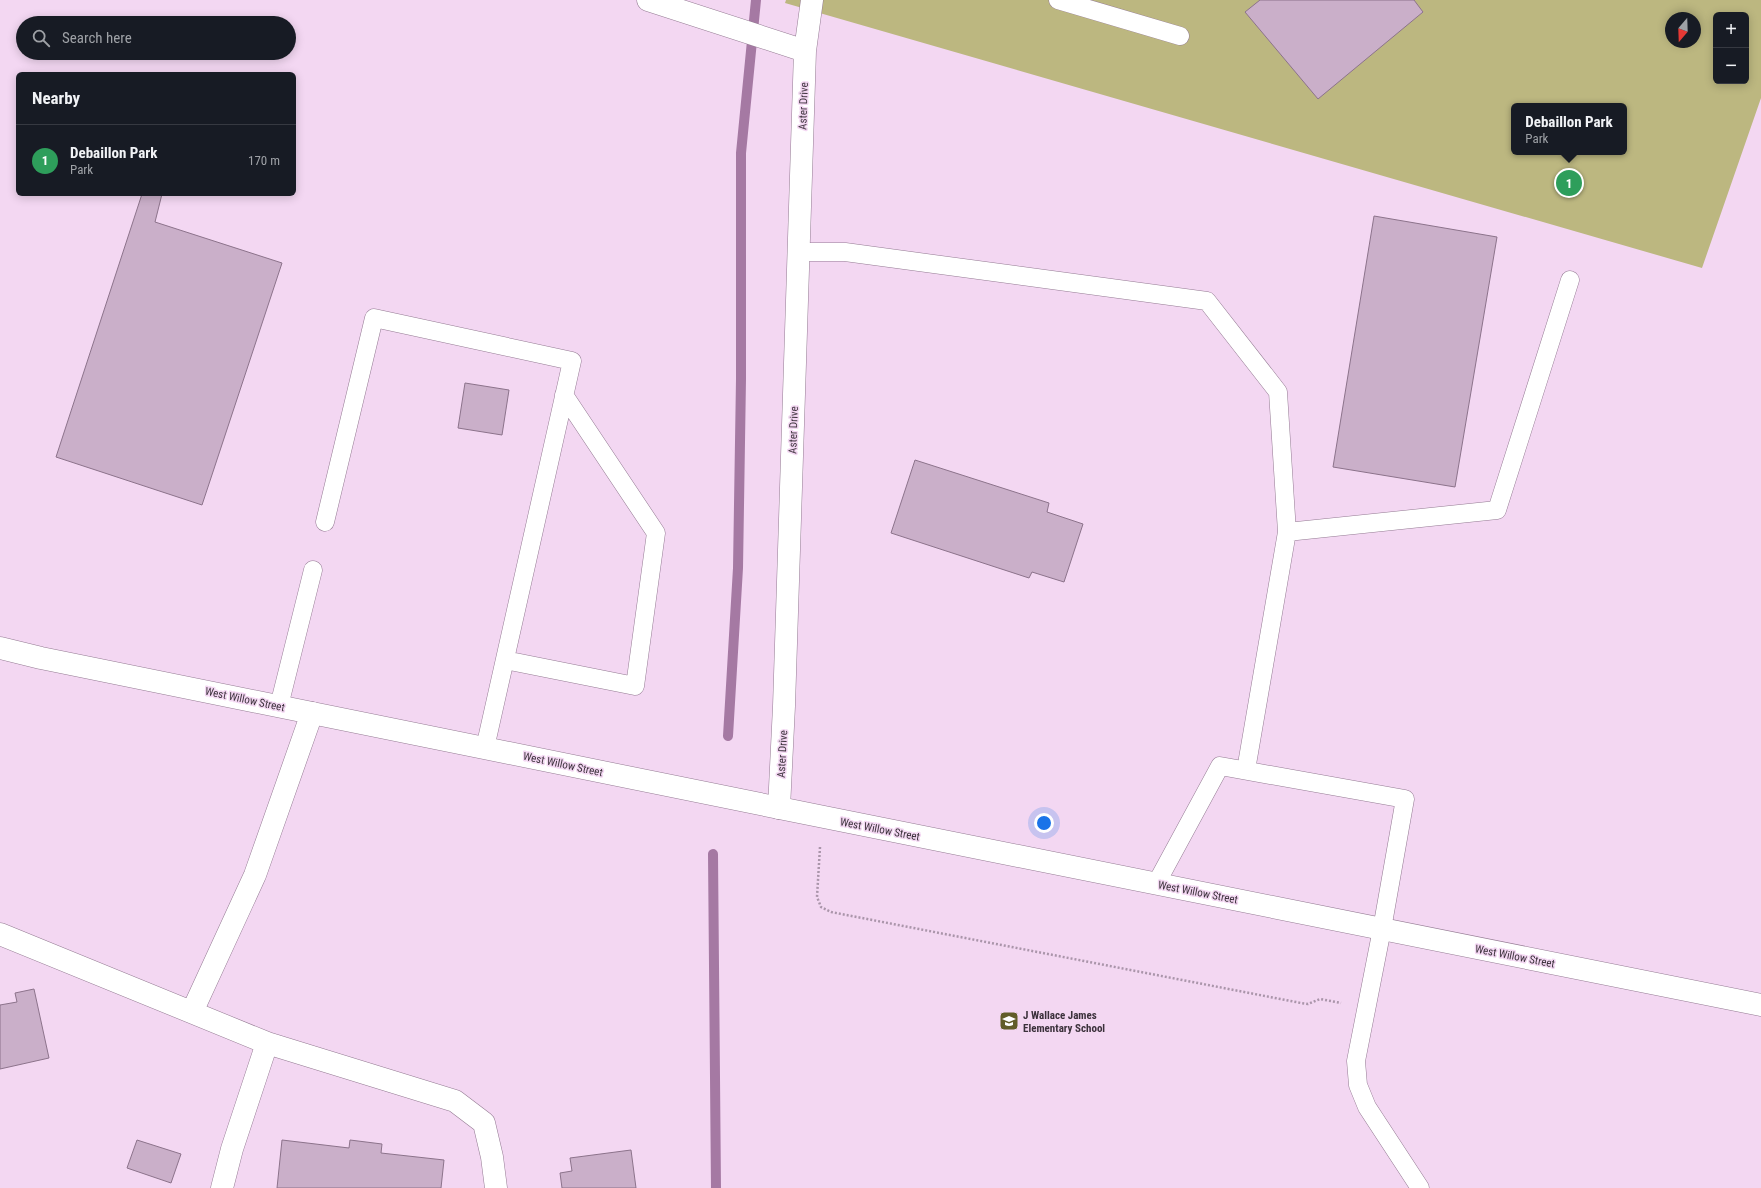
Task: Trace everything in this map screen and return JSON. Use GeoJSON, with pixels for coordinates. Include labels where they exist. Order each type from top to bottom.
{"type":"FeatureCollection","features":[{"type":"Feature","properties":{"kind":"street"},"geometry":{"type":"LineString","coordinates":[[648,0],[804,51]]}},
{"type":"Feature","properties":{"kind":"street","name":"Aster Drive"},"geometry":{"type":"LineString","coordinates":[[779,808],[784,698],[804,51],[812,0]]}},
{"type":"Feature","properties":{"kind":"street","name":"West Willow Street"},"geometry":{"type":"LineString","coordinates":[[0,648],[40,658],[779,808],[1761,1005]]}},
{"type":"Feature","properties":{"kind":"street"},"geometry":{"type":"LineString","coordinates":[[192,1012],[256,875],[312,713]]}},
{"type":"Feature","properties":{"kind":"street"},"geometry":{"type":"LineString","coordinates":[[0,934],[267,1043],[455,1101],[484,1123],[492,1157],[496,1188]]}},
{"type":"Feature","properties":{"kind":"street"},"geometry":{"type":"LineString","coordinates":[[222,1188],[232,1148],[267,1043]]}},
{"type":"Feature","properties":{"kind":"lane"},"geometry":{"type":"LineString","coordinates":[[1058,0],[1180,36]]}},
{"type":"Feature","properties":{"kind":"lane"},"geometry":{"type":"LineString","coordinates":[[798,252],[845,252],[1208,301],[1278,392],[1287,532],[1246,770]]}},
{"type":"Feature","properties":{"kind":"lane"},"geometry":{"type":"LineString","coordinates":[[1287,532],[1497,510],[1570,280]]}},
{"type":"Feature","properties":{"kind":"lane"},"geometry":{"type":"LineString","coordinates":[[325,522],[374,318],[572,361],[485,748]]}},
{"type":"Feature","properties":{"kind":"lane"},"geometry":{"type":"LineString","coordinates":[[505,660],[635,686],[656,533],[564,395]]}},
{"type":"Feature","properties":{"kind":"lane"},"geometry":{"type":"LineString","coordinates":[[279,706],[313,570]]}},
{"type":"Feature","properties":{"kind":"lane"},"geometry":{"type":"LineString","coordinates":[[1156,884],[1220,766],[1405,800],[1356,1061],[1358,1085],[1367,1108],[1420,1188]]}},
{"type":"Feature","properties":{"kind":"path"},"geometry":{"type":"LineString","coordinates":[[820,847],[817,897],[821,906],[831,912],[1301,1003],[1308,1004],[1320,999],[1366,1008]]}},
{"type":"Feature","properties":{"kind":"shaded area"},"geometry":{"type":"Polygon","coordinates":[[[786,0],[1761,0],[1761,98],[1702,268],[785,3],[786,0]]]}},
{"type":"Feature","properties":{"kind":"building"},"geometry":{"type":"Polygon","coordinates":[[[1260,0],[1414,0],[1423,12],[1318,99],[1245,12],[1260,0]]]}},
{"type":"Feature","properties":{"kind":"building"},"geometry":{"type":"Polygon","coordinates":[[[141,196],[162,196],[155,222],[282,263],[202,505],[56,457],[141,196]]]}},
{"type":"Feature","properties":{"kind":"building"},"geometry":{"type":"Polygon","coordinates":[[[1374,216],[1497,237],[1455,487],[1333,467],[1374,216]]]}},
{"type":"Feature","properties":{"kind":"building"},"geometry":{"type":"Polygon","coordinates":[[[465,383],[509,390],[502,435],[458,428],[465,383]]]}},
{"type":"Feature","properties":{"kind":"building"},"geometry":{"type":"Polygon","coordinates":[[[915,460],[1049,503],[1047,512],[1083,524],[1064,582],[1032,572],[1029,578],[891,533],[915,460]]]}},
{"type":"Feature","properties":{"kind":"building"},"geometry":{"type":"Polygon","coordinates":[[[34,989],[49,1058],[0,1069],[0,1005],[17,1002],[15,993],[34,989]]]}},
{"type":"Feature","properties":{"kind":"building"},"geometry":{"type":"Polygon","coordinates":[[[137,1140],[181,1154],[171,1183],[127,1168],[137,1140]]]}},
{"type":"Feature","properties":{"kind":"building"},"geometry":{"type":"Polygon","coordinates":[[[282,1140],[349,1148],[350,1140],[382,1144],[381,1153],[444,1160],[441,1188],[277,1188],[282,1140]]]}},
{"type":"Feature","properties":{"kind":"building"},"geometry":{"type":"Polygon","coordinates":[[[631,1150],[636,1188],[562,1188],[560,1173],[572,1171],[570,1158],[631,1150]]]}},
{"type":"Feature","properties":{"kind":"waterway"},"geometry":{"type":"LineString","coordinates":[[728,736],[738,568],[741,379],[741,153],[756,0]]}},
{"type":"Feature","properties":{"kind":"waterway"},"geometry":{"type":"LineString","coordinates":[[713,854],[716,1188]]}},
{"type":"Feature","properties":{"kind":"place","name":"Debaillon Park"},"geometry":{"type":"Point","coordinates":[1569,183]}},
{"type":"Feature","properties":{"kind":"place","name":"J Wallace James Elementary School"},"geometry":{"type":"Point","coordinates":[1009,1021]}}]}
